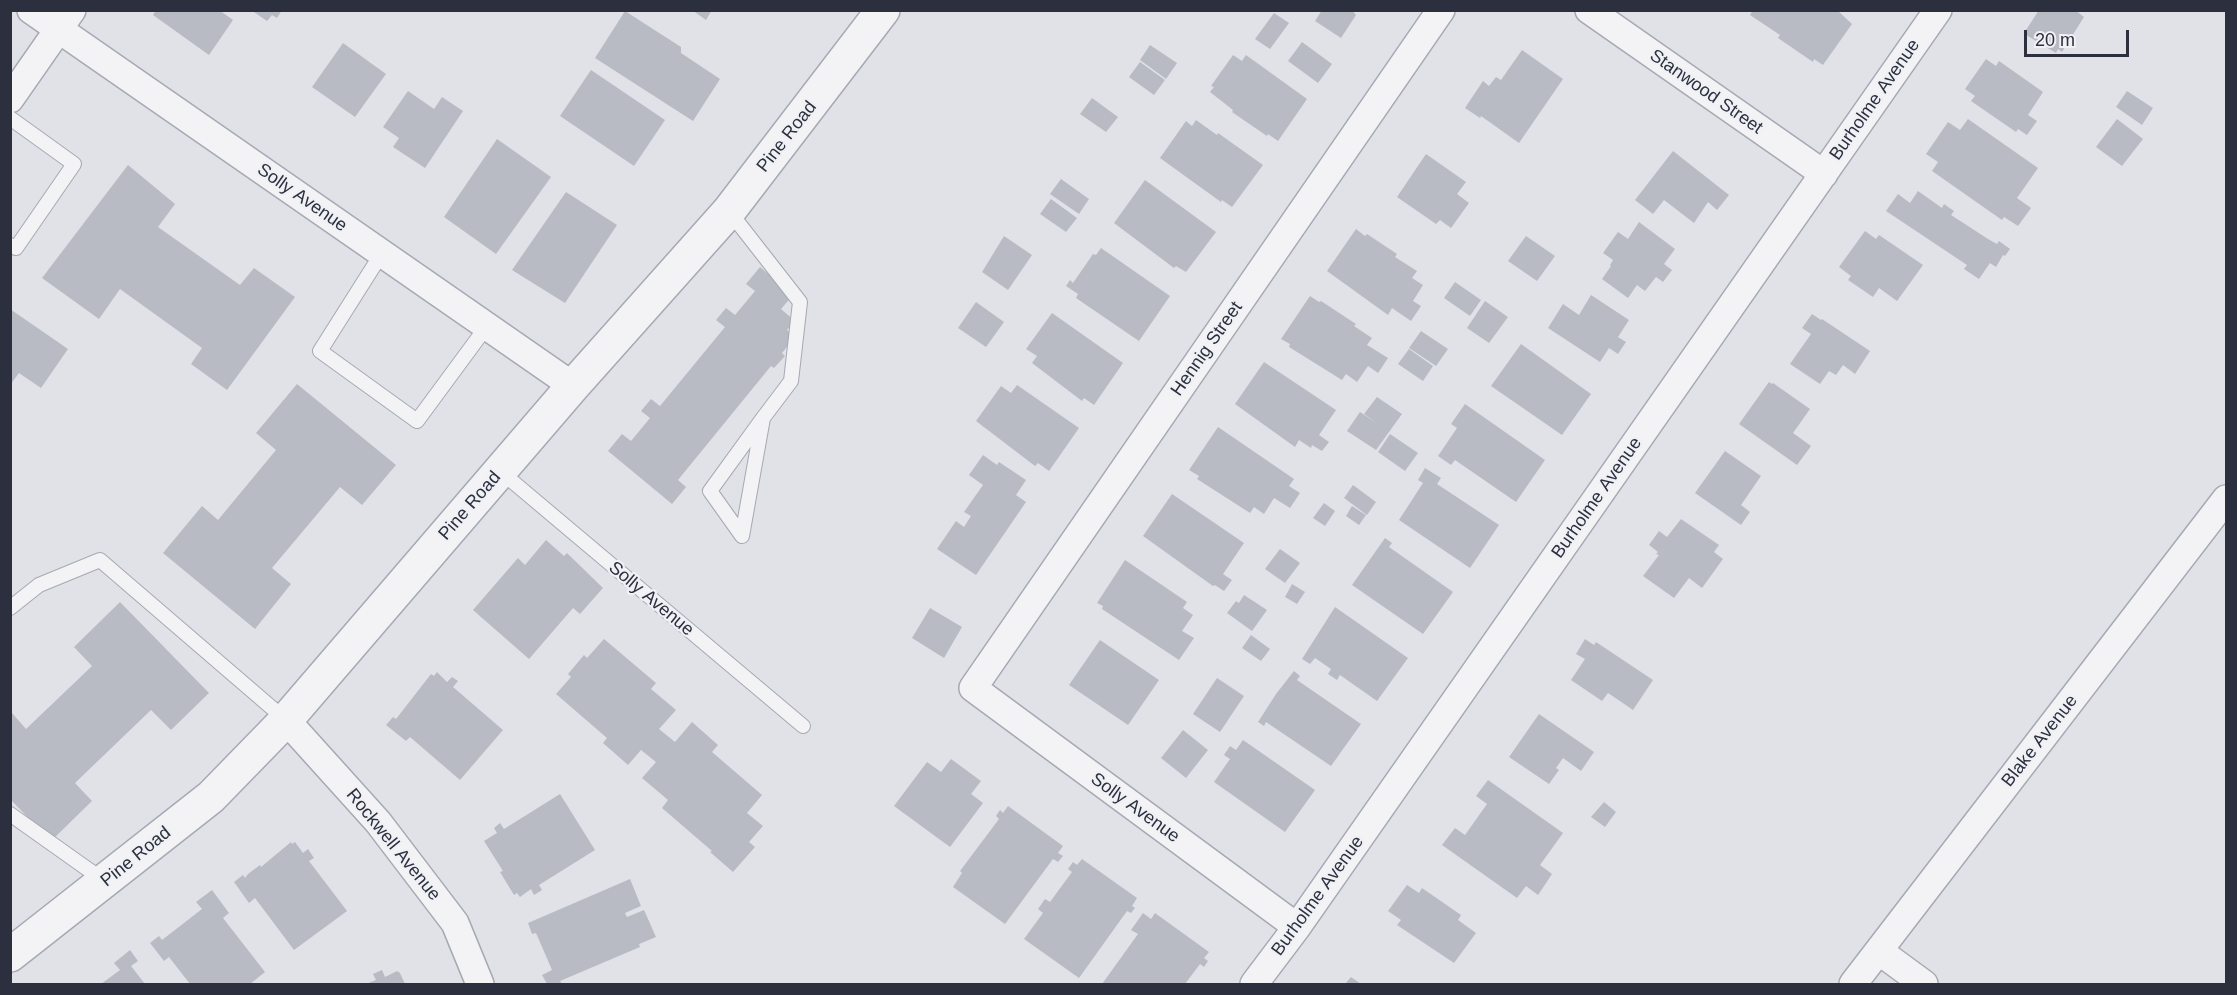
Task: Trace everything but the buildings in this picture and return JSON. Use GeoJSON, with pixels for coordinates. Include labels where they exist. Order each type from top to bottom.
{"type":"FeatureCollection","features":[{"type":"Feature","properties":{"kind":"street","name":"Solly Avenue"},"geometry":{"type":"LineString","coordinates":[[32,10],[66,20],[382,253],[573,386]]}},
{"type":"Feature","properties":{"kind":"street","name":"Pine Road"},"geometry":{"type":"LineString","coordinates":[[10,955],[211,797],[286,720],[573,386],[729,212],[883,10]]}},
{"type":"Feature","properties":{"kind":"street","name":"Hennig Street"},"geometry":{"type":"LineString","coordinates":[[973,688],[1441,10]]}},
{"type":"Feature","properties":{"kind":"street","name":"Stanwood Street"},"geometry":{"type":"LineString","coordinates":[[1589,10],[1824,174]]}},
{"type":"Feature","properties":{"kind":"street","name":"Burholme Avenue"},"geometry":{"type":"LineString","coordinates":[[1254,984],[1297,927],[1938,10]]}},
{"type":"Feature","properties":{"kind":"street"},"geometry":{"type":"LineString","coordinates":[[10,99],[66,20]]}},
{"type":"Feature","properties":{"kind":"street","name":"Blake Avenue"},"geometry":{"type":"LineString","coordinates":[[1853,984],[2226,499]]}},
{"type":"Feature","properties":{"kind":"street","name":"Solly Avenue"},"geometry":{"type":"LineString","coordinates":[[973,688],[1297,927]]}},
{"type":"Feature","properties":{"kind":"street","name":"Rockwell Avenue"},"geometry":{"type":"LineString","coordinates":[[286,720],[378,822],[455,923],[480,984]]}},
{"type":"Feature","properties":{"kind":"street"},"geometry":{"type":"LineString","coordinates":[[1879,951],[1924,984]]}},
{"type":"Feature","properties":{"kind":"lane"},"geometry":{"type":"LineString","coordinates":[[10,118],[74,164],[16,248],[10,245]]}},
{"type":"Feature","properties":{"kind":"lane"},"geometry":{"type":"LineString","coordinates":[[729,212],[800,302],[791,381],[763,418],[710,491],[742,536],[763,418]]}},
{"type":"Feature","properties":{"kind":"lane"},"geometry":{"type":"LineString","coordinates":[[382,253],[320,351],[417,422],[487,326]]}},
{"type":"Feature","properties":{"kind":"lane","name":"Solly Avenue"},"geometry":{"type":"LineString","coordinates":[[500,471],[803,726]]}},
{"type":"Feature","properties":{"kind":"lane"},"geometry":{"type":"LineString","coordinates":[[10,608],[39,585],[100,560],[286,720]]}},
{"type":"Feature","properties":{"kind":"lane"},"geometry":{"type":"LineString","coordinates":[[10,814],[105,882]]}}]}
